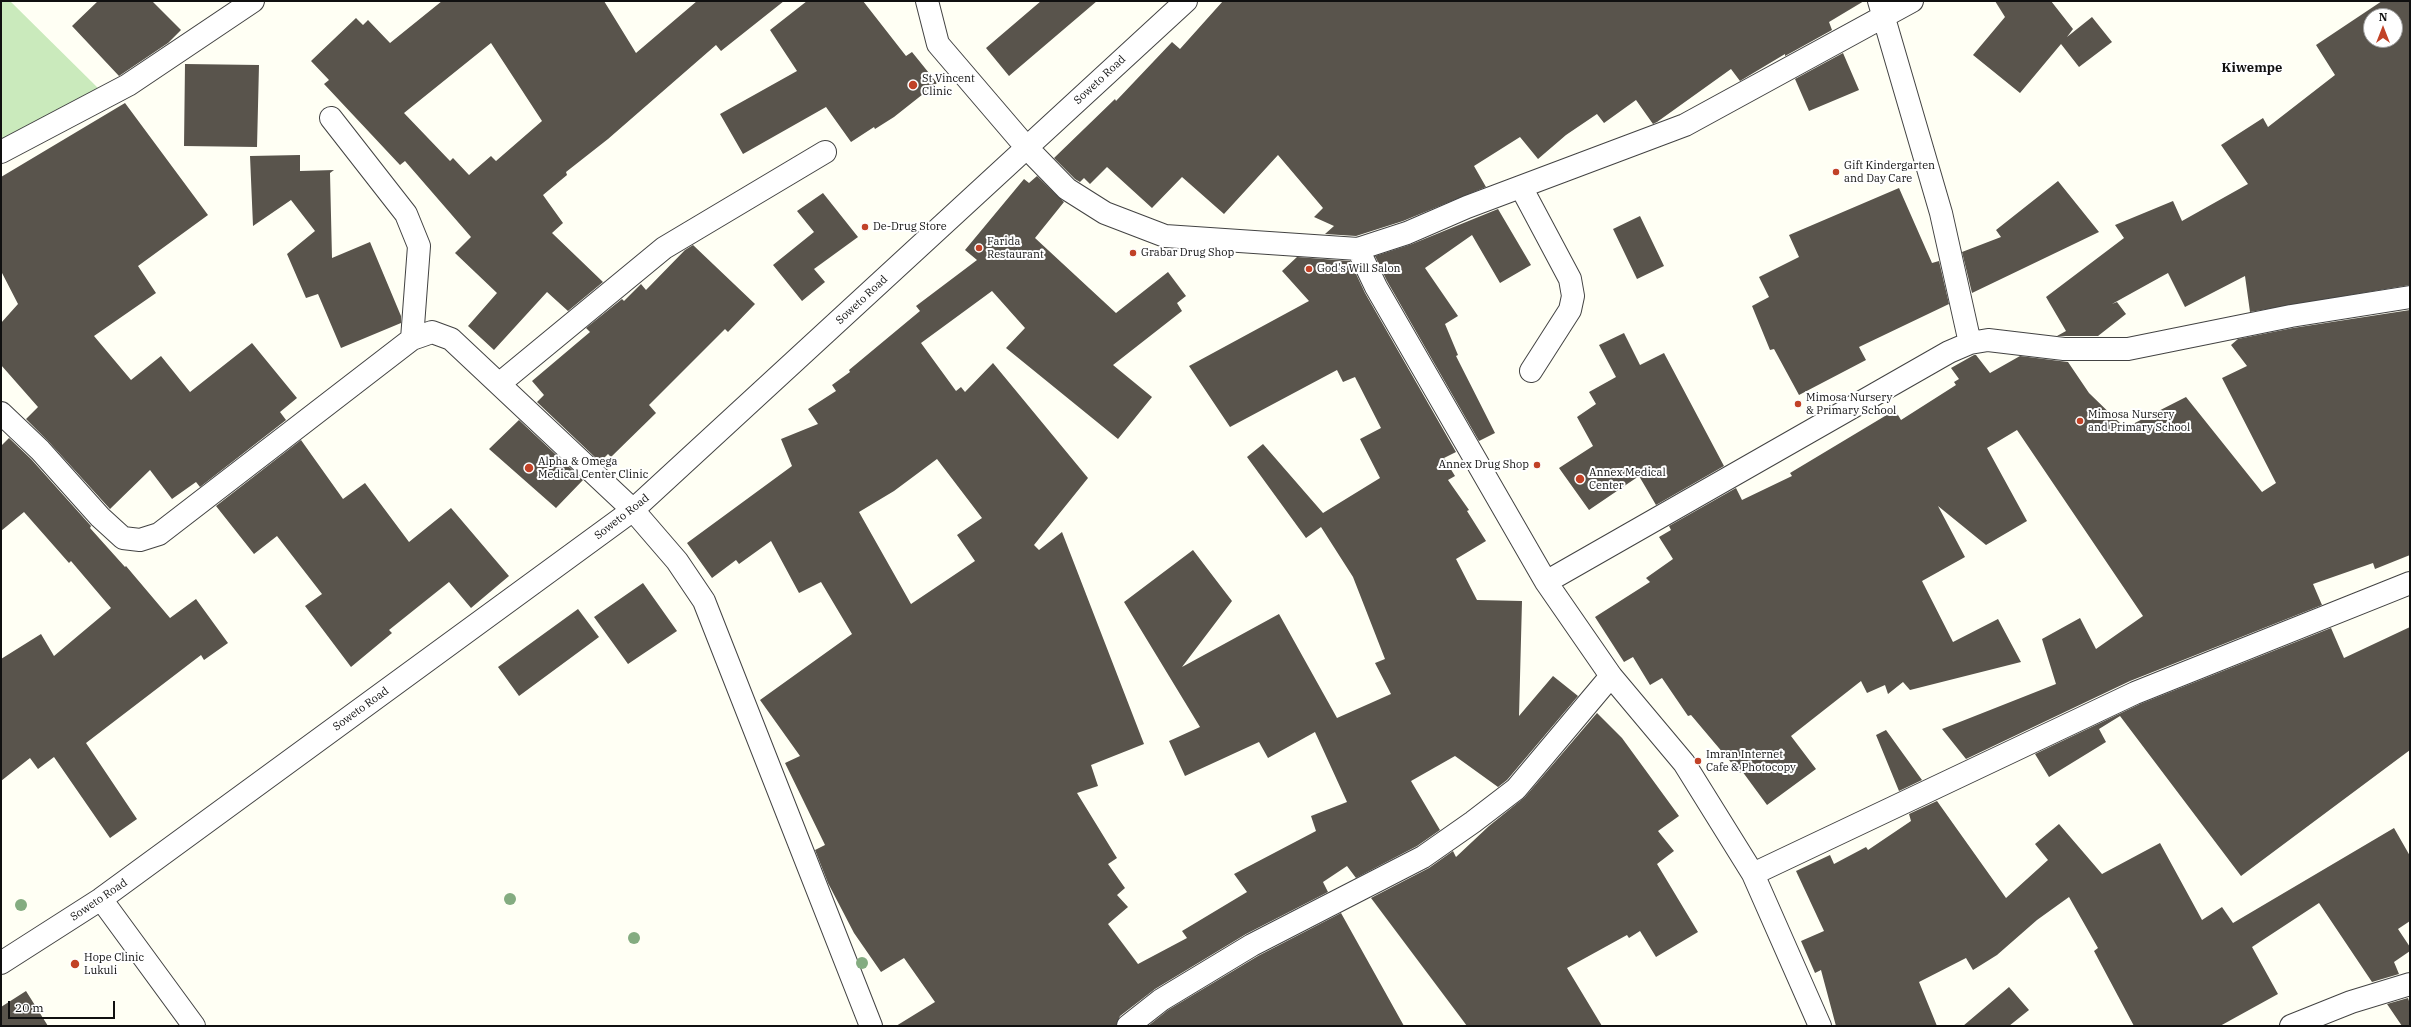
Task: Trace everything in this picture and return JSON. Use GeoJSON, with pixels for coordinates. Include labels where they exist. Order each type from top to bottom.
{"type":"FeatureCollection","features":[{"type":"Feature","properties":{"kind":"street"},"geometry":{"type":"LineString","coordinates":[[1,152],[128,85],[253,1]]}},
{"type":"Feature","properties":{"kind":"street","name":"Soweto Road"},"geometry":{"type":"LineString","coordinates":[[1,963],[101,899],[633,510],[1186,1]]}},
{"type":"Feature","properties":{"kind":"street"},"geometry":{"type":"LineString","coordinates":[[925,2],[938,44],[1027,148],[1067,189],[1105,213],[1165,236],[1358,249],[1407,233],[1521,187],[1685,125],[1881,9],[1912,1]]}},
{"type":"Feature","properties":{"kind":"street"},"geometry":{"type":"LineString","coordinates":[[1881,9],[1941,213],[1970,343]]}},
{"type":"Feature","properties":{"kind":"street"},"geometry":{"type":"LineString","coordinates":[[331,118],[406,214],[419,246],[412,339]]}},
{"type":"Feature","properties":{"kind":"street"},"geometry":{"type":"LineString","coordinates":[[499,384],[664,248],[825,152]]}},
{"type":"Feature","properties":{"kind":"street"},"geometry":{"type":"LineString","coordinates":[[1521,187],[1570,280],[1573,296],[1570,310],[1531,370]]}},
{"type":"Feature","properties":{"kind":"street"},"geometry":{"type":"LineString","coordinates":[[1358,249],[1380,294],[1546,582],[1611,676],[1684,763],[1753,874],[1820,1026]]}},
{"type":"Feature","properties":{"kind":"street"},"geometry":{"type":"LineString","coordinates":[[1546,582],[1949,352],[1970,343],[2006,341],[2064,349],[2128,349],[2290,316],[2410,297]]}},
{"type":"Feature","properties":{"kind":"street"},"geometry":{"type":"LineString","coordinates":[[1,413],[40,450],[104,521],[124,538],[140,540],[159,534],[412,339],[432,332],[451,339],[633,510],[677,561],[704,601],[871,1026]]}},
{"type":"Feature","properties":{"kind":"street"},"geometry":{"type":"LineString","coordinates":[[1753,874],[2135,693],[2410,583]]}},
{"type":"Feature","properties":{"kind":"street"},"geometry":{"type":"LineString","coordinates":[[1128,1026],[1161,1000],[1252,945],[1422,857],[1472,822],[1516,789],[1611,676]]}},
{"type":"Feature","properties":{"kind":"street"},"geometry":{"type":"LineString","coordinates":[[101,899],[194,1026]]}},
{"type":"Feature","properties":{"kind":"street"},"geometry":{"type":"LineString","coordinates":[[2291,1026],[2351,1002],[2410,984]]}},
{"type":"Feature","properties":{"kind":"green space"},"geometry":{"type":"Polygon","coordinates":[[[1,1],[10,1],[100,90],[1,144],[1,1]]]}},
{"type":"Feature","properties":{"kind":"building"},"geometry":{"type":"Polygon","coordinates":[[[98,1],[152,1],[181,30],[168,43],[119,76],[72,26],[98,1]]]}},
{"type":"Feature","properties":{"kind":"building"},"geometry":{"type":"Polygon","coordinates":[[[442,1],[604,1],[636,53],[697,1],[784,1],[721,51],[716,45],[608,139],[566,172],[567,175],[543,195],[563,223],[552,233],[603,282],[568,311],[547,292],[494,350],[468,326],[497,293],[455,253],[471,237],[405,161],[400,165],[324,84],[329,80],[311,61],[356,18],[363,25],[368,20],[390,43],[442,1]],[[491,43],[404,113],[450,161],[453,158],[469,175],[491,156],[496,161],[542,121],[491,43]]]}},
{"type":"Feature","properties":{"kind":"building"},"geometry":{"type":"Polygon","coordinates":[[[807,1],[863,1],[906,56],[912,52],[937,83],[894,117],[875,129],[874,127],[851,142],[826,107],[743,154],[720,114],[797,71],[770,30],[807,1]]]}},
{"type":"Feature","properties":{"kind":"building"},"geometry":{"type":"Polygon","coordinates":[[[1041,1],[1097,1],[1009,76],[986,48],[1041,1]]]}},
{"type":"Feature","properties":{"kind":"building"},"geometry":{"type":"Polygon","coordinates":[[[1223,1],[1864,1],[1829,22],[1832,30],[1785,56],[1785,54],[1740,81],[1731,69],[1653,124],[1636,100],[1604,123],[1597,114],[1566,135],[1538,159],[1520,137],[1474,166],[1486,187],[1403,221],[1356,236],[1325,234],[1334,226],[1314,217],[1323,208],[1278,155],[1224,214],[1182,177],[1152,208],[1107,167],[1090,184],[1084,178],[1080,182],[1075,179],[1054,158],[1115,99],[1116,101],[1172,42],[1180,49],[1223,1]]]}},
{"type":"Feature","properties":{"kind":"building"},"geometry":{"type":"Polygon","coordinates":[[[1995,1],[2051,1],[2073,29],[2067,37],[2092,17],[2112,42],[2079,67],[2061,44],[2020,93],[1973,55],[2005,17],[1995,1]]]}},
{"type":"Feature","properties":{"kind":"building"},"geometry":{"type":"Polygon","coordinates":[[[2382,1],[2410,1],[2410,285],[2250,312],[2245,276],[2185,307],[2168,273],[2112,304],[2117,302],[2126,314],[2098,336],[2057,336],[2066,331],[2046,297],[2124,238],[2115,225],[2173,201],[2182,221],[2248,184],[2221,145],[2263,118],[2268,127],[2335,75],[2316,45],[2363,14],[2363,48],[2403,48],[2403,8],[2372,8],[2382,1]]]}},
{"type":"Feature","properties":{"kind":"building"},"geometry":{"type":"Polygon","coordinates":[[[1843,53],[1859,90],[1809,111],[1795,79],[1843,53]]]}},
{"type":"Feature","properties":{"kind":"building"},"geometry":{"type":"Polygon","coordinates":[[[185,64],[259,65],[257,147],[184,146],[185,64]]]}},
{"type":"Feature","properties":{"kind":"building"},"geometry":{"type":"Polygon","coordinates":[[[125,103],[208,215],[138,266],[156,293],[94,336],[131,380],[161,356],[190,392],[252,343],[297,398],[280,412],[286,420],[200,487],[196,482],[172,499],[150,470],[110,509],[26,419],[38,407],[1,365],[1,323],[18,304],[1,271],[1,177],[125,103]]]}},
{"type":"Feature","properties":{"kind":"building"},"geometry":{"type":"Polygon","coordinates":[[[300,155],[300,171],[334,170],[330,173],[332,258],[370,242],[401,316],[401,323],[341,348],[318,294],[306,298],[287,254],[315,231],[291,200],[253,226],[250,156],[300,155]]]}},
{"type":"Feature","properties":{"kind":"building"},"geometry":{"type":"Polygon","coordinates":[[[1037,176],[1064,202],[1035,238],[1116,313],[1168,272],[1186,296],[1177,303],[1182,311],[1113,365],[1152,397],[1118,439],[1006,348],[1025,328],[992,291],[921,343],[956,391],[961,387],[965,392],[993,363],[1088,478],[1034,545],[1039,550],[1062,532],[1144,744],[1091,765],[1098,786],[1077,793],[1117,858],[1108,864],[1125,888],[1117,895],[1128,907],[1108,924],[1138,964],[1187,938],[1182,931],[1247,892],[1234,874],[1316,831],[1311,816],[1347,802],[1315,732],[1268,758],[1259,742],[1185,776],[1169,741],[1200,727],[1124,602],[1193,550],[1232,601],[1182,667],[1279,614],[1337,718],[1391,694],[1375,663],[1385,659],[1353,577],[1321,527],[1306,538],[1247,457],[1263,444],[1323,513],[1380,478],[1360,439],[1381,428],[1355,377],[1343,382],[1337,370],[1230,427],[1189,366],[1309,301],[1282,271],[1297,257],[1350,261],[1365,293],[1456,452],[1444,458],[1455,476],[1448,480],[1469,510],[1467,511],[1486,541],[1456,559],[1477,600],[1522,601],[1519,716],[1553,676],[1578,696],[1507,780],[1498,787],[1455,756],[1411,781],[1440,830],[1417,846],[1356,878],[1347,866],[1323,882],[1328,892],[1246,934],[1155,989],[1120,1016],[1116,1026],[896,1026],[935,1002],[904,958],[881,972],[854,933],[828,883],[815,850],[825,845],[785,763],[800,756],[760,700],[852,634],[821,582],[799,593],[771,541],[739,564],[736,560],[712,578],[687,543],[792,466],[781,439],[818,424],[808,409],[836,391],[832,385],[850,372],[849,370],[920,311],[916,306],[977,260],[965,250],[1024,179],[1029,183],[1037,176]],[[937,459],[894,491],[859,512],[911,604],[975,561],[957,535],[982,518],[937,459]]]}},
{"type":"Feature","properties":{"kind":"building"},"geometry":{"type":"Polygon","coordinates":[[[2058,181],[2099,232],[1972,293],[1962,252],[2001,237],[1996,230],[2058,181]]]}},
{"type":"Feature","properties":{"kind":"building"},"geometry":{"type":"Polygon","coordinates":[[[1899,188],[1932,263],[1939,261],[1949,304],[1859,347],[1866,360],[1799,395],[1774,349],[1770,350],[1752,306],[1769,297],[1759,277],[1799,257],[1789,235],[1899,188]]]}},
{"type":"Feature","properties":{"kind":"building"},"geometry":{"type":"Polygon","coordinates":[[[823,193],[858,237],[814,269],[825,282],[802,301],[773,265],[814,232],[797,211],[823,193]]]}},
{"type":"Feature","properties":{"kind":"building"},"geometry":{"type":"Polygon","coordinates":[[[1498,209],[1531,265],[1500,283],[1472,235],[1425,268],[1458,316],[1445,324],[1458,355],[1456,356],[1495,433],[1479,441],[1387,281],[1375,256],[1412,244],[1498,209]]]}},
{"type":"Feature","properties":{"kind":"building"},"geometry":{"type":"Polygon","coordinates":[[[1640,216],[1664,266],[1637,279],[1613,229],[1640,216]]]}},
{"type":"Feature","properties":{"kind":"building"},"geometry":{"type":"Polygon","coordinates":[[[693,245],[755,304],[728,332],[725,329],[649,405],[656,413],[611,457],[608,454],[600,462],[537,402],[544,395],[532,381],[590,332],[586,328],[622,299],[624,301],[641,284],[646,290],[685,250],[693,245]]]}},
{"type":"Feature","properties":{"kind":"building"},"geometry":{"type":"Polygon","coordinates":[[[2410,310],[2410,555],[2375,569],[2373,563],[2313,584],[2322,605],[2130,681],[1966,759],[1942,729],[2056,684],[2042,639],[2080,618],[2096,649],[2143,616],[2017,430],[1987,448],[2027,521],[1986,545],[1938,506],[1965,557],[1922,581],[1953,642],[1998,619],[2021,662],[1910,690],[1903,682],[1888,694],[1885,685],[1867,693],[1861,681],[1791,736],[1816,769],[1767,805],[1742,771],[1740,773],[1691,715],[1688,716],[1662,678],[1650,685],[1633,657],[1624,662],[1595,617],[1650,582],[1646,578],[1673,559],[1659,537],[1671,530],[1669,526],[1736,488],[1742,500],[1792,476],[1790,473],[1895,410],[1901,420],[1956,385],[1954,382],[1959,379],[1951,368],[1974,355],[1976,355],[1990,373],[2020,356],[2068,362],[2089,393],[2125,428],[2186,397],[2262,492],[2276,483],[2222,378],[2247,366],[2231,345],[2238,339],[2293,328],[2410,310]]]}},
{"type":"Feature","properties":{"kind":"building"},"geometry":{"type":"Polygon","coordinates":[[[1624,333],[1640,365],[1664,353],[1724,466],[1656,505],[1639,476],[1589,510],[1559,468],[1593,446],[1577,417],[1596,404],[1589,392],[1616,377],[1599,345],[1624,333]]]}},
{"type":"Feature","properties":{"kind":"building"},"geometry":{"type":"Polygon","coordinates":[[[519,420],[583,480],[556,508],[489,449],[519,420]]]}},
{"type":"Feature","properties":{"kind":"building"},"geometry":{"type":"Polygon","coordinates":[[[9,438],[31,459],[91,526],[90,528],[125,567],[126,566],[170,618],[196,599],[228,643],[204,660],[201,655],[86,743],[137,819],[110,838],[54,757],[38,769],[30,758],[1,781],[1,659],[41,634],[54,656],[111,608],[71,561],[69,563],[24,512],[1,531],[1,446],[9,438]]]}},
{"type":"Feature","properties":{"kind":"building"},"geometry":{"type":"Polygon","coordinates":[[[301,440],[343,499],[365,483],[409,542],[451,508],[509,576],[471,608],[449,582],[389,630],[392,633],[351,667],[305,606],[322,594],[277,536],[254,554],[216,506],[301,440]]]}},
{"type":"Feature","properties":{"kind":"building"},"geometry":{"type":"Polygon","coordinates":[[[643,583],[677,631],[628,664],[594,617],[643,583]]]}},
{"type":"Feature","properties":{"kind":"building"},"geometry":{"type":"Polygon","coordinates":[[[578,609],[599,637],[519,696],[498,667],[578,609]]]}},
{"type":"Feature","properties":{"kind":"building"},"geometry":{"type":"Polygon","coordinates":[[[2410,627],[2410,750],[2241,876],[2120,716],[2099,729],[2106,742],[2049,777],[2035,754],[2140,704],[2331,628],[2344,658],[2410,627]]]}},
{"type":"Feature","properties":{"kind":"building"},"geometry":{"type":"Polygon","coordinates":[[[1597,713],[1622,738],[1679,816],[1658,831],[1674,851],[1657,864],[1698,932],[1656,957],[1640,931],[1629,938],[1627,935],[1567,968],[1602,1026],[1467,1026],[1371,898],[1429,868],[1453,851],[1456,857],[1489,826],[1525,797],[1597,713]]]}},
{"type":"Feature","properties":{"kind":"building"},"geometry":{"type":"Polygon","coordinates":[[[1886,730],[1922,780],[1899,791],[1876,735],[1886,730]]]}},
{"type":"Feature","properties":{"kind":"building"},"geometry":{"type":"Polygon","coordinates":[[[1937,801],[2006,898],[2048,860],[2035,844],[2059,824],[2102,874],[2160,843],[2202,920],[2222,907],[2233,923],[2394,828],[2410,856],[2410,921],[2398,929],[2410,947],[2410,951],[2394,962],[2399,974],[2372,982],[2319,903],[2252,947],[2278,994],[2220,1026],[2134,1026],[2094,951],[2098,948],[2069,897],[2037,920],[1997,955],[1973,970],[1966,958],[1919,982],[1937,1026],[1836,1026],[1821,970],[1815,973],[1801,941],[1824,931],[1796,871],[1830,855],[1834,864],[1866,847],[1868,850],[1911,821],[1909,814],[1937,801]]]}},
{"type":"Feature","properties":{"kind":"building"},"geometry":{"type":"Polygon","coordinates":[[[1341,913],[1404,1026],[1148,1026],[1168,1010],[1258,956],[1341,913]]]}},
{"type":"Feature","properties":{"kind":"building"},"geometry":{"type":"Polygon","coordinates":[[[2009,987],[2029,1010],[2009,1026],[1963,1026],[2009,987]]]}},
{"type":"Feature","properties":{"kind":"building"},"geometry":{"type":"Polygon","coordinates":[[[26,991],[48,1026],[1,1026],[1,1007],[26,991]]]}},
{"type":"Feature","properties":{"kind":"building"},"geometry":{"type":"Polygon","coordinates":[[[2408,998],[2410,1004],[2410,1026],[2402,1026],[2387,1004],[2408,998]]]}},
{"type":"Feature","properties":{"kind":"place","name":"St Vincent Clinic"},"geometry":{"type":"Point","coordinates":[913,85]}},
{"type":"Feature","properties":{"kind":"place","name":"Gift Kindergarten and Day Care"},"geometry":{"type":"Point","coordinates":[1836,172]}},
{"type":"Feature","properties":{"kind":"place","name":"De-Drug Store"},"geometry":{"type":"Point","coordinates":[865,227]}},
{"type":"Feature","properties":{"kind":"place","name":"Farida Restaurant"},"geometry":{"type":"Point","coordinates":[979,248]}},
{"type":"Feature","properties":{"kind":"place","name":"Grabar Drug Shop"},"geometry":{"type":"Point","coordinates":[1133,253]}},
{"type":"Feature","properties":{"kind":"place","name":"God's Will Salon"},"geometry":{"type":"Point","coordinates":[1309,269]}},
{"type":"Feature","properties":{"kind":"place","name":"Mimosa Nursery & Primary School"},"geometry":{"type":"Point","coordinates":[1798,404]}},
{"type":"Feature","properties":{"kind":"place","name":"Mimosa Nursery and Primary School"},"geometry":{"type":"Point","coordinates":[2080,421]}},
{"type":"Feature","properties":{"kind":"place","name":"Annex Drug Shop"},"geometry":{"type":"Point","coordinates":[1537,465]}},
{"type":"Feature","properties":{"kind":"place","name":"Alpha & Omega Medical Center Clinic"},"geometry":{"type":"Point","coordinates":[529,468]}},
{"type":"Feature","properties":{"kind":"place","name":"Annex Medical Center"},"geometry":{"type":"Point","coordinates":[1580,479]}},
{"type":"Feature","properties":{"kind":"place","name":"Imran Internet Cafe & Photocopy"},"geometry":{"type":"Point","coordinates":[1698,761]}},
{"type":"Feature","properties":{"kind":"place","name":"Hope Clinic Lukuli"},"geometry":{"type":"Point","coordinates":[75,964]}},
{"type":"Feature","properties":{"kind":"district","name":"Kiwempe"},"geometry":{"type":"Point","coordinates":[2252,68]}}]}
